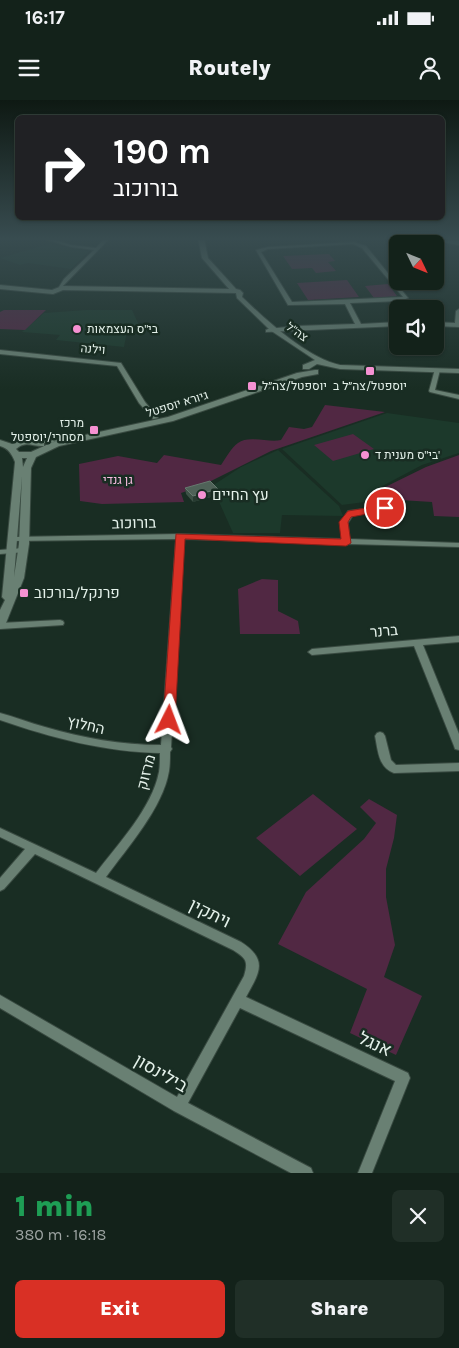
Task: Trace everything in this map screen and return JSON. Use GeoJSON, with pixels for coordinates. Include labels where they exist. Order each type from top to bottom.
{"type":"FeatureCollection","features":[{"type":"Feature","properties":{"kind":"street"},"geometry":{"type":"LineString","coordinates":[[35,288],[231,293]]}},
{"type":"Feature","properties":{"kind":"street"},"geometry":{"type":"LineString","coordinates":[[50,289],[60,288]]}},
{"type":"Feature","properties":{"kind":"street"},"geometry":{"type":"LineString","coordinates":[[63,288],[231,293]]}},
{"type":"Feature","properties":{"kind":"street","name":"צה\"ל"},"geometry":{"type":"LineString","coordinates":[[227,288],[271,331],[303,356],[308,361],[306,366],[319,372]]}},
{"type":"Feature","properties":{"kind":"street","name":"צה\"ל"},"geometry":{"type":"LineString","coordinates":[[227,288],[231,293]]}},
{"type":"Feature","properties":{"kind":"street"},"geometry":{"type":"LineString","coordinates":[[280,288],[290,304],[347,303],[406,298],[398,288]]}},
{"type":"Feature","properties":{"kind":"street"},"geometry":{"type":"LineString","coordinates":[[347,303],[359,326]]}},
{"type":"Feature","properties":{"kind":"street"},"geometry":{"type":"LineString","coordinates":[[444,324],[458,325],[459,311]]}},
{"type":"Feature","properties":{"kind":"street"},"geometry":{"type":"LineString","coordinates":[[271,331],[389,324]]}},
{"type":"Feature","properties":{"kind":"street","name":"צה\"ל"},"geometry":{"type":"LineString","coordinates":[[271,331],[326,363]]}},
{"type":"Feature","properties":{"kind":"street","name":"וילנה"},"geometry":{"type":"LineString","coordinates":[[0,352],[119,364],[142,403],[155,418]]}},
{"type":"Feature","properties":{"kind":"street","name":"גיורא יוספטל"},"geometry":{"type":"LineString","coordinates":[[0,438],[21,442],[36,442],[155,418],[316,362],[340,367],[459,371]]}},
{"type":"Feature","properties":{"kind":"street"},"geometry":{"type":"LineString","coordinates":[[319,372],[330,368],[326,363]]}},
{"type":"Feature","properties":{"kind":"street","name":"גיורא יוספטל"},"geometry":{"type":"LineString","coordinates":[[32,456],[56,444],[170,419],[300,375],[373,368]]}},
{"type":"Feature","properties":{"kind":"street"},"geometry":{"type":"LineString","coordinates":[[437,370],[432,391],[459,397]]}},
{"type":"Feature","properties":{"kind":"street"},"geometry":{"type":"LineString","coordinates":[[14,452],[21,442]]}},
{"type":"Feature","properties":{"kind":"street"},"geometry":{"type":"LineString","coordinates":[[36,442],[42,444],[43,450]]}},
{"type":"Feature","properties":{"kind":"street"},"geometry":{"type":"LineString","coordinates":[[0,443],[14,452],[32,456],[27,468],[24,538],[19,578],[6,604]]}},
{"type":"Feature","properties":{"kind":"street"},"geometry":{"type":"LineString","coordinates":[[14,452],[19,462],[14,539],[6,604],[0,625],[60,623]]}},
{"type":"Feature","properties":{"kind":"street"},"geometry":{"type":"LineString","coordinates":[[346,543],[344,522],[351,513],[385,508]]}},
{"type":"Feature","properties":{"kind":"street","name":"בורוכוב"},"geometry":{"type":"LineString","coordinates":[[14,539],[180,536],[346,543],[459,545]]}},
{"type":"Feature","properties":{"kind":"street","name":"מרזוק"},"geometry":{"type":"LineString","coordinates":[[98,879],[152,803],[160,787],[167,749],[180,536]]}},
{"type":"Feature","properties":{"kind":"street"},"geometry":{"type":"LineString","coordinates":[[0,552],[23,550]]}},
{"type":"Feature","properties":{"kind":"street","name":"ברנר"},"geometry":{"type":"LineString","coordinates":[[312,652],[459,639]]}},
{"type":"Feature","properties":{"kind":"street"},"geometry":{"type":"LineString","coordinates":[[417,642],[459,746]]}},
{"type":"Feature","properties":{"kind":"street","name":"החלוץ"},"geometry":{"type":"LineString","coordinates":[[0,716],[82,741],[128,748],[167,749]]}},
{"type":"Feature","properties":{"kind":"street"},"geometry":{"type":"LineString","coordinates":[[380,736],[386,762],[394,769],[459,767]]}},
{"type":"Feature","properties":{"kind":"street","name":"ויתקין"},"geometry":{"type":"LineString","coordinates":[[0,832],[237,946],[251,955],[254,965],[238,1000],[179,1106]]}},
{"type":"Feature","properties":{"kind":"street"},"geometry":{"type":"LineString","coordinates":[[0,886],[33,848]]}},
{"type":"Feature","properties":{"kind":"street","name":"אנגל"},"geometry":{"type":"LineString","coordinates":[[238,1000],[403,1078],[365,1173]]}},
{"type":"Feature","properties":{"kind":"street","name":"בילינסון"},"geometry":{"type":"LineString","coordinates":[[0,1001],[179,1106],[306,1173]]}},
{"type":"Feature","properties":{"kind":"shaded area","name":"בי\"ס העצמאות"},"geometry":{"type":"Polygon","coordinates":[[[86,310],[132,310],[139,325],[128,326],[124,347],[56,340],[60,335],[22,332],[44,313],[86,310]]]}},
{"type":"Feature","properties":{"kind":"shaded area"},"geometry":{"type":"Polygon","coordinates":[[[387,413],[459,423],[459,453],[422,465],[371,492],[380,500],[342,505],[282,449],[387,413]]]}},
{"type":"Feature","properties":{"kind":"shaded area"},"geometry":{"type":"Polygon","coordinates":[[[278,450],[339,506],[343,516],[282,515],[280,533],[233,533],[212,486],[241,467],[278,450]]]}},
{"type":"Feature","properties":{"kind":"green space"},"geometry":{"type":"Polygon","coordinates":[[[300,288],[353,288],[359,297],[308,300],[300,288]]]}},
{"type":"Feature","properties":{"kind":"green space"},"geometry":{"type":"Polygon","coordinates":[[[367,288],[389,288],[397,296],[374,298],[367,288]]]}},
{"type":"Feature","properties":{"kind":"green space"},"geometry":{"type":"Polygon","coordinates":[[[4,310],[46,310],[25,330],[0,329],[0,312],[4,310]]]}},
{"type":"Feature","properties":{"kind":"green space","name":"גן גנדי"},"geometry":{"type":"Polygon","coordinates":[[[325,405],[385,412],[271,451],[199,487],[181,493],[184,502],[102,504],[80,501],[79,464],[118,456],[157,463],[164,455],[221,465],[233,448],[242,441],[253,439],[281,440],[289,427],[304,429],[312,427],[325,405]]]}},
{"type":"Feature","properties":{"kind":"green space"},"geometry":{"type":"Polygon","coordinates":[[[353,434],[374,449],[333,461],[314,445],[353,434]]]}},
{"type":"Feature","properties":{"kind":"green space"},"geometry":{"type":"Polygon","coordinates":[[[459,455],[459,517],[434,516],[432,502],[384,499],[375,492],[426,467],[459,455]]]}},
{"type":"Feature","properties":{"kind":"green space"},"geometry":{"type":"Polygon","coordinates":[[[262,579],[278,580],[278,611],[298,621],[300,634],[240,634],[238,589],[262,579]]]}},
{"type":"Feature","properties":{"kind":"green space"},"geometry":{"type":"Polygon","coordinates":[[[313,794],[357,829],[300,876],[256,838],[313,794]]]}},
{"type":"Feature","properties":{"kind":"green space"},"geometry":{"type":"Polygon","coordinates":[[[369,799],[397,815],[394,838],[386,869],[386,897],[395,945],[384,977],[422,996],[396,1055],[350,1033],[367,989],[278,944],[306,892],[364,839],[376,823],[360,807],[369,799]]]}},
{"type":"Feature","properties":{"kind":"building"},"geometry":{"type":"Polygon","coordinates":[[[210,481],[218,489],[193,496],[185,488],[210,481]]]}},
{"type":"Feature","properties":{"kind":"place","name":"בי\"ס העצמאות"},"geometry":{"type":"Point","coordinates":[77,329]}},
{"type":"Feature","properties":{"kind":"place","name":"יוספטל/צה״ל ב"},"geometry":{"type":"Point","coordinates":[370,371]}},
{"type":"Feature","properties":{"kind":"place","name":"יוספטל/צה״ל"},"geometry":{"type":"Point","coordinates":[252,386]}},
{"type":"Feature","properties":{"kind":"place","name":"מרכז מסחרי/יוספטל"},"geometry":{"type":"Point","coordinates":[94,430]}},
{"type":"Feature","properties":{"kind":"place","name":"בי\"ס מענית ד'"},"geometry":{"type":"Point","coordinates":[365,455]}},
{"type":"Feature","properties":{"kind":"place","name":"עץ החיים"},"geometry":{"type":"Point","coordinates":[202,495]}},
{"type":"Feature","properties":{"kind":"place","name":"פרנקל/בורכוב"},"geometry":{"type":"Point","coordinates":[24,593]}},
{"type":"Feature","properties":{"kind":"route"},"geometry":{"type":"LineString","coordinates":[[169,720],[180,536],[346,543],[344,522],[351,513],[385,508]]}}]}
